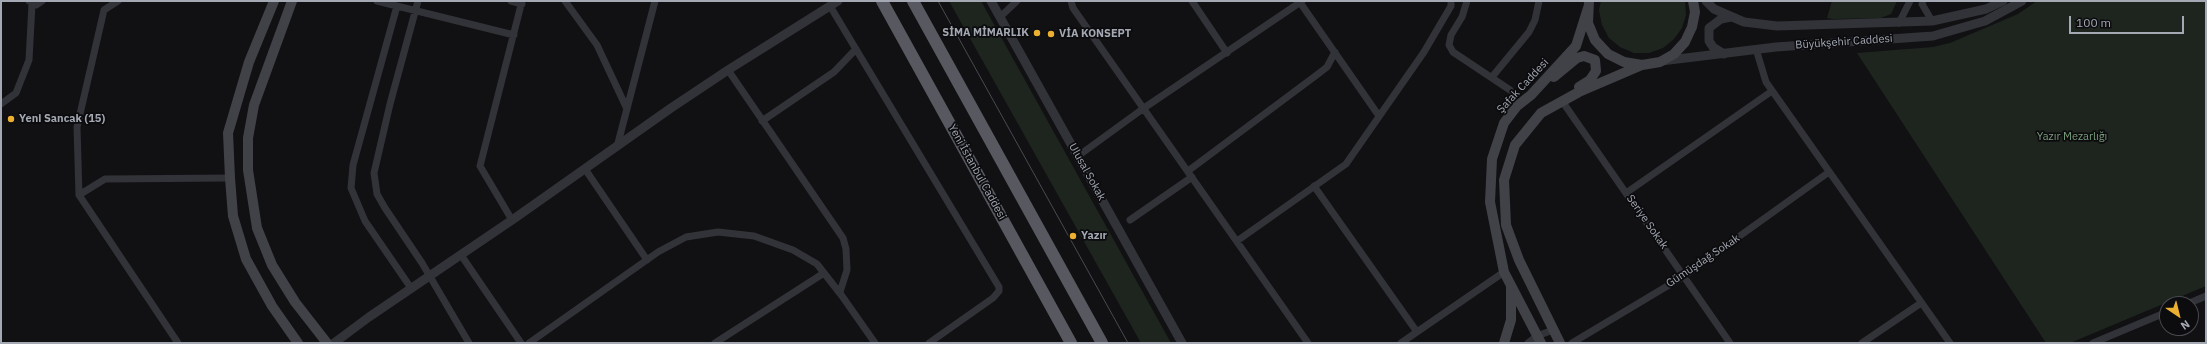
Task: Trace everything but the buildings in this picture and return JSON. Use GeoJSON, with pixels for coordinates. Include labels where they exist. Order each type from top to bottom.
{"type":"FeatureCollection","features":[{"type":"Feature","properties":{"kind":"highway","name":"Yeni İstanbul Caddesi"},"geometry":{"type":"LineString","coordinates":[[882,1],[1072,343]]}},
{"type":"Feature","properties":{"kind":"highway"},"geometry":{"type":"LineString","coordinates":[[913,1],[1102,343]]}},
{"type":"Feature","properties":{"kind":"main road"},"geometry":{"type":"LineString","coordinates":[[274,1],[249,62],[228,133],[230,178],[233,216],[246,259],[272,306],[298,343]]}},
{"type":"Feature","properties":{"kind":"main road"},"geometry":{"type":"LineString","coordinates":[[292,1],[254,105],[248,138],[248,170],[257,228],[272,265],[295,302],[327,343]]}},
{"type":"Feature","properties":{"kind":"main road"},"geometry":{"type":"LineString","coordinates":[[1560,343],[1520,260],[1506,225],[1504,180],[1515,145],[1541,113],[1562,101],[1642,65],[1660,62],[1674,54],[1685,42],[1692,27],[1695,12],[1693,1]]}},
{"type":"Feature","properties":{"kind":"main road"},"geometry":{"type":"LineString","coordinates":[[1588,4],[1588,23],[1595,40],[1608,54],[1624,62],[1642,65]]}},
{"type":"Feature","properties":{"kind":"main road","name":"Şafak Caddesi"},"geometry":{"type":"LineString","coordinates":[[1539,340],[1504,272],[1490,202],[1492,160],[1504,123],[1517,106],[1533,93],[1576,46],[1588,4]]}},
{"type":"Feature","properties":{"kind":"main road"},"geometry":{"type":"LineString","coordinates":[[1533,93],[1577,58],[1584,56],[1595,60],[1596,71],[1590,80],[1562,101]]}},
{"type":"Feature","properties":{"kind":"main road"},"geometry":{"type":"LineString","coordinates":[[1504,343],[1511,320],[1511,285]]}},
{"type":"Feature","properties":{"kind":"street"},"geometry":{"type":"LineString","coordinates":[[1,104],[16,93],[29,60],[30,3],[36,5],[42,1]]}},
{"type":"Feature","properties":{"kind":"street"},"geometry":{"type":"LineString","coordinates":[[377,1],[514,35]]}},
{"type":"Feature","properties":{"kind":"street"},"geometry":{"type":"LineString","coordinates":[[418,1],[374,173],[377,194],[430,276],[469,343]]}},
{"type":"Feature","properties":{"kind":"street"},"geometry":{"type":"LineString","coordinates":[[511,1],[522,2],[480,166],[512,220]]}},
{"type":"Feature","properties":{"kind":"street"},"geometry":{"type":"LineString","coordinates":[[565,1],[597,44],[627,109]]}},
{"type":"Feature","properties":{"kind":"street"},"geometry":{"type":"LineString","coordinates":[[617,147],[655,1]]}},
{"type":"Feature","properties":{"kind":"street","name":"Ulusal Sokak"},"geometry":{"type":"LineString","coordinates":[[991,1],[1182,343]]}},
{"type":"Feature","properties":{"kind":"street"},"geometry":{"type":"LineString","coordinates":[[1000,17],[1017,1]]}},
{"type":"Feature","properties":{"kind":"street"},"geometry":{"type":"LineString","coordinates":[[1071,1],[1073,8],[1308,343]]}},
{"type":"Feature","properties":{"kind":"street"},"geometry":{"type":"LineString","coordinates":[[1192,1],[1227,53]]}},
{"type":"Feature","properties":{"kind":"street"},"geometry":{"type":"LineString","coordinates":[[1078,156],[1144,108],[1227,53],[1253,33],[1300,1],[1379,116]]}},
{"type":"Feature","properties":{"kind":"street"},"geometry":{"type":"LineString","coordinates":[[1237,241],[1346,164],[1424,52],[1451,6],[1451,1]]}},
{"type":"Feature","properties":{"kind":"street"},"geometry":{"type":"LineString","coordinates":[[1467,1],[1462,17],[1450,36],[1449,45],[1453,52],[1510,90]]}},
{"type":"Feature","properties":{"kind":"street"},"geometry":{"type":"LineString","coordinates":[[1492,77],[1528,32],[1535,20],[1539,1]]}},
{"type":"Feature","properties":{"kind":"street","name":"Büyükşehir Caddesi"},"geometry":{"type":"LineString","coordinates":[[1706,1],[1714,9],[1744,22],[1777,26],[1932,21],[1986,9],[2003,1]]}},
{"type":"Feature","properties":{"kind":"street"},"geometry":{"type":"LineString","coordinates":[[1899,23],[1910,1],[1922,3],[1932,21]]}},
{"type":"Feature","properties":{"kind":"street","name":"Büyükşehir Caddesi"},"geometry":{"type":"LineString","coordinates":[[1660,62],[1756,49],[1933,36],[1985,21],[2022,1]]}},
{"type":"Feature","properties":{"kind":"street"},"geometry":{"type":"LineString","coordinates":[[115,2],[104,10],[77,127],[79,195],[178,343]]}},
{"type":"Feature","properties":{"kind":"street"},"geometry":{"type":"LineString","coordinates":[[334,343],[411,288],[512,220],[728,70],[834,4],[856,49],[999,287],[1000,291],[993,298],[929,343]]}},
{"type":"Feature","properties":{"kind":"street"},"geometry":{"type":"LineString","coordinates":[[397,6],[353,165],[351,188],[365,221],[411,288]]}},
{"type":"Feature","properties":{"kind":"street"},"geometry":{"type":"LineString","coordinates":[[1724,54],[1713,47],[1708,41],[1709,28],[1721,19],[1731,17]]}},
{"type":"Feature","properties":{"kind":"street"},"geometry":{"type":"LineString","coordinates":[[762,121],[834,72],[856,49]]}},
{"type":"Feature","properties":{"kind":"street"},"geometry":{"type":"LineString","coordinates":[[1756,49],[1766,82],[1950,343]]}},
{"type":"Feature","properties":{"kind":"street"},"geometry":{"type":"LineString","coordinates":[[1130,220],[1327,67],[1335,52]]}},
{"type":"Feature","properties":{"kind":"street"},"geometry":{"type":"LineString","coordinates":[[728,70],[843,238],[846,249],[847,270],[840,292]]}},
{"type":"Feature","properties":{"kind":"street"},"geometry":{"type":"LineString","coordinates":[[1626,193],[1772,91]]}},
{"type":"Feature","properties":{"kind":"street","name":"Seriye Sokak"},"geometry":{"type":"LineString","coordinates":[[1562,101],[1730,343]]}},
{"type":"Feature","properties":{"kind":"street"},"geometry":{"type":"LineString","coordinates":[[585,169],[647,260]]}},
{"type":"Feature","properties":{"kind":"street","name":"Gümüşdağ Sokak"},"geometry":{"type":"LineString","coordinates":[[1572,343],[1684,276],[1829,172]]}},
{"type":"Feature","properties":{"kind":"street"},"geometry":{"type":"LineString","coordinates":[[79,195],[105,179],[230,178]]}},
{"type":"Feature","properties":{"kind":"street"},"geometry":{"type":"LineString","coordinates":[[1314,186],[1417,332]]}},
{"type":"Feature","properties":{"kind":"street"},"geometry":{"type":"LineString","coordinates":[[530,343],[647,260],[686,237],[718,232],[754,236],[793,250],[817,264],[840,292],[874,343]]}},
{"type":"Feature","properties":{"kind":"street"},"geometry":{"type":"LineString","coordinates":[[461,255],[520,343]]}},
{"type":"Feature","properties":{"kind":"street"},"geometry":{"type":"LineString","coordinates":[[1401,343],[1504,272]]}},
{"type":"Feature","properties":{"kind":"street"},"geometry":{"type":"LineString","coordinates":[[715,343],[824,273]]}},
{"type":"Feature","properties":{"kind":"street"},"geometry":{"type":"LineString","coordinates":[[1862,343],[1921,303]]}},
{"type":"Feature","properties":{"kind":"street"},"geometry":{"type":"LineString","coordinates":[[2093,343],[2159,315]]}},
{"type":"Feature","properties":{"kind":"street"},"geometry":{"type":"LineString","coordinates":[[1528,343],[1539,340],[1553,330]]}},
{"type":"Feature","properties":{"kind":"green space"},"geometry":{"type":"Polygon","coordinates":[[[949,1],[981,1],[1171,343],[1141,343],[949,1]]]}},
{"type":"Feature","properties":{"kind":"green space"},"geometry":{"type":"Polygon","coordinates":[[[1601,1],[1685,1],[1686,15],[1682,28],[1674,39],[1663,48],[1649,53],[1634,53],[1620,47],[1609,38],[1602,25],[1599,10],[1601,1]]]}},
{"type":"Feature","properties":{"kind":"green space"},"geometry":{"type":"Polygon","coordinates":[[[1832,1],[1897,1],[1891,14],[1881,18],[1833,19],[1827,18],[1832,1]]]}},
{"type":"Feature","properties":{"kind":"green space","name":"Yazır Mezarlığı"},"geometry":{"type":"Polygon","coordinates":[[[2037,1],[2206,1],[2206,286],[2182,296],[2159,296],[2159,306],[2070,343],[2046,343],[1857,53],[1933,47],[1950,43],[2018,14],[2037,1]]]}},
{"type":"Feature","properties":{"kind":"tram line"},"geometry":{"type":"LineString","coordinates":[[938,1],[1128,343]]}},
{"type":"Feature","properties":{"kind":"place","name":"SİMA MİMARLIK"},"geometry":{"type":"Point","coordinates":[1037,33]}},
{"type":"Feature","properties":{"kind":"place","name":"VİA KONSEPT"},"geometry":{"type":"Point","coordinates":[1051,34]}},
{"type":"Feature","properties":{"kind":"place","name":"Yeni Sancak (15)"},"geometry":{"type":"Point","coordinates":[11,119]}},
{"type":"Feature","properties":{"kind":"place","name":"Yazır"},"geometry":{"type":"Point","coordinates":[1073,236]}}]}
